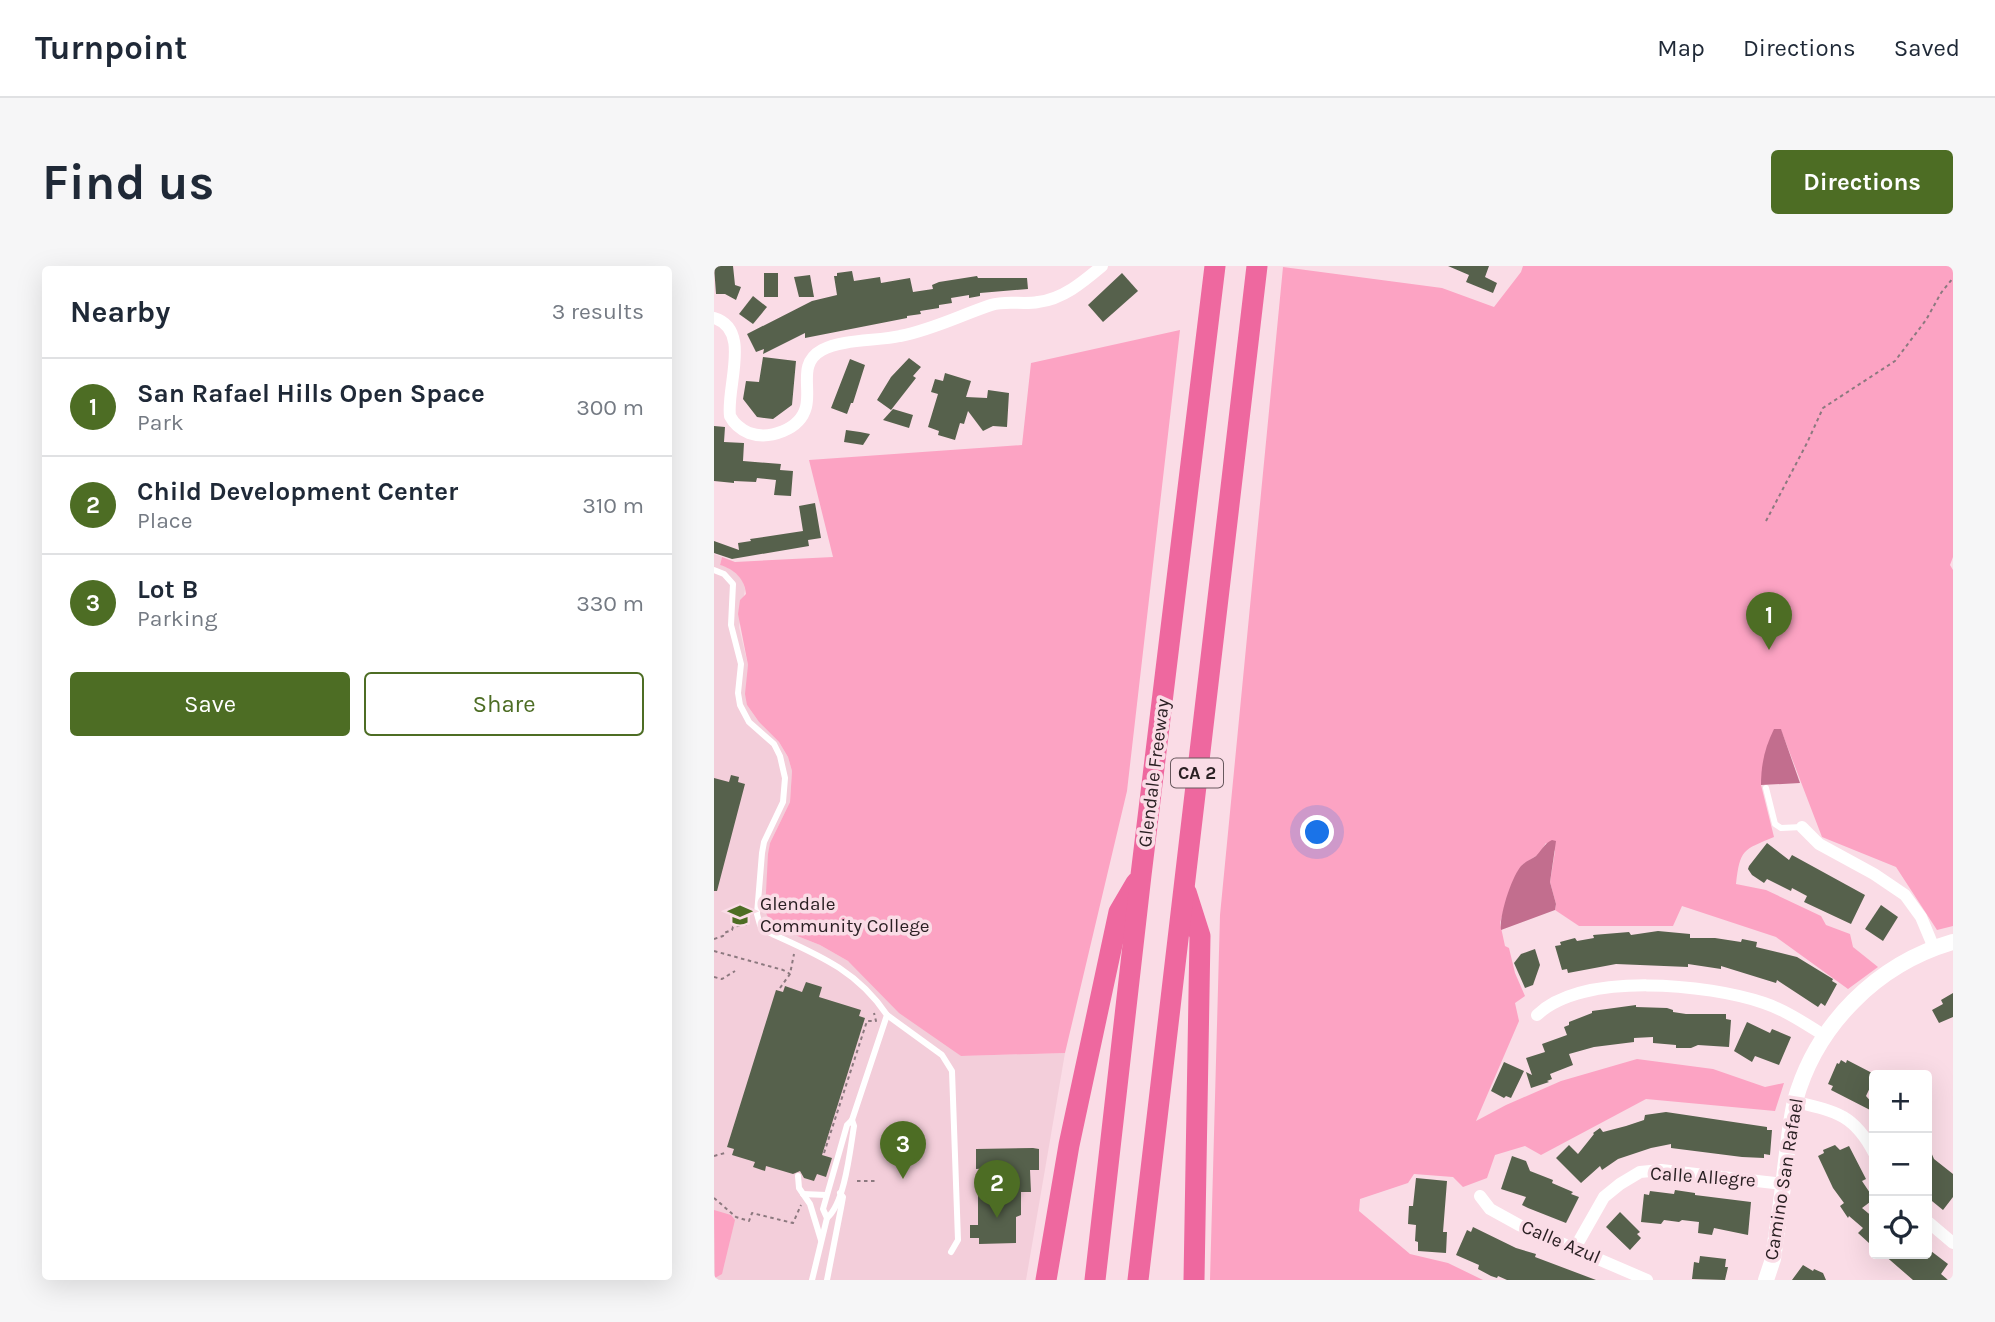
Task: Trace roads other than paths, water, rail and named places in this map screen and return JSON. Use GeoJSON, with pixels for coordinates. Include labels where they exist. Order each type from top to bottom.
{"type":"FeatureCollection","features":[{"type":"Feature","properties":{"kind":"highway","name":"Glendale Freeway"},"geometry":{"type":"LineString","coordinates":[[1095,1280],[1215,266]]}},
{"type":"Feature","properties":{"kind":"highway","name":"CA 2"},"geometry":{"type":"LineString","coordinates":[[1138,1280],[1257,266]]}},
{"type":"Feature","properties":{"kind":"highway"},"geometry":{"type":"LineString","coordinates":[[1046,1280],[1069,1145],[1119,912],[1141,875]]}},
{"type":"Feature","properties":{"kind":"highway"},"geometry":{"type":"LineString","coordinates":[[1183,883],[1200,936],[1194,1280]]}},
{"type":"Feature","properties":{"kind":"street"},"geometry":{"type":"LineString","coordinates":[[714,318],[729,326],[735,338],[730,416],[736,426],[743,430],[768,436],[781,433],[800,419],[806,408],[805,380],[810,361],[822,350],[837,345],[908,335],[1000,303],[1047,301],[1072,289],[1102,266]]}},
{"type":"Feature","properties":{"kind":"street"},"geometry":{"type":"LineString","coordinates":[[1802,827],[1819,844],[1874,874],[1905,895],[1921,917],[1934,948]]}},
{"type":"Feature","properties":{"kind":"street","name":"Camino San Rafael"},"geometry":{"type":"LineString","coordinates":[[1766,1280],[1773,1259],[1789,1130],[1806,1069],[1843,1011],[1880,978],[1904,962],[1953,942]]}},
{"type":"Feature","properties":{"kind":"street"},"geometry":{"type":"LineString","coordinates":[[1537,1015],[1546,1006],[1561,999],[1606,987],[1634,985],[1686,988],[1727,993],[1765,1004],[1825,1036]]}},
{"type":"Feature","properties":{"kind":"street"},"geometry":{"type":"LineString","coordinates":[[1795,1102],[1842,1114],[1851,1120],[1869,1142]]}},
{"type":"Feature","properties":{"kind":"street","name":"Calle Allegre"},"geometry":{"type":"LineString","coordinates":[[1575,1248],[1604,1197],[1640,1172],[1661,1170],[1783,1184]]}},
{"type":"Feature","properties":{"kind":"street","name":"Calle Azul"},"geometry":{"type":"LineString","coordinates":[[1480,1196],[1490,1209],[1518,1225],[1647,1280]]}},
{"type":"Feature","properties":{"kind":"street"},"geometry":{"type":"LineString","coordinates":[[1932,1225],[1953,1243]]}},
{"type":"Feature","properties":{"kind":"lane"},"geometry":{"type":"LineString","coordinates":[[714,570],[724,574],[733,584],[731,625],[741,664],[738,693],[740,705],[750,722],[774,744],[785,778],[783,803],[764,842],[757,914],[761,925],[768,932],[833,962],[850,974],[887,1015],[942,1055],[952,1071],[958,1240],[951,1252]]}},
{"type":"Feature","properties":{"kind":"lane"},"geometry":{"type":"LineString","coordinates":[[1766,788],[1775,824],[1781,828],[1802,827]]}},
{"type":"Feature","properties":{"kind":"lane"},"geometry":{"type":"LineString","coordinates":[[827,1218],[823,1209],[826,1195],[847,1125],[852,1120],[887,1015]]}},
{"type":"Feature","properties":{"kind":"lane"},"geometry":{"type":"LineString","coordinates":[[812,1280],[827,1218],[834,1212],[840,1193],[854,1126],[852,1120]]}},
{"type":"Feature","properties":{"kind":"lane"},"geometry":{"type":"LineString","coordinates":[[797,1176],[797,1183],[810,1205],[821,1242]]}},
{"type":"Feature","properties":{"kind":"lane"},"geometry":{"type":"LineString","coordinates":[[827,1280],[843,1198],[840,1193]]}},
{"type":"Feature","properties":{"kind":"lane"},"geometry":{"type":"LineString","coordinates":[[803,1194],[826,1195]]}},
{"type":"Feature","properties":{"kind":"place","name":"San Rafael Hills Open Space"},"geometry":{"type":"Point","coordinates":[1769,650]}},
{"type":"Feature","properties":{"kind":"place","name":"Glendale Community College"},"geometry":{"type":"Point","coordinates":[740,915]}},
{"type":"Feature","properties":{"kind":"place","name":"Lot B"},"geometry":{"type":"Point","coordinates":[903,1179]}},
{"type":"Feature","properties":{"kind":"place","name":"Child Development Center"},"geometry":{"type":"Point","coordinates":[997,1218]}}]}
